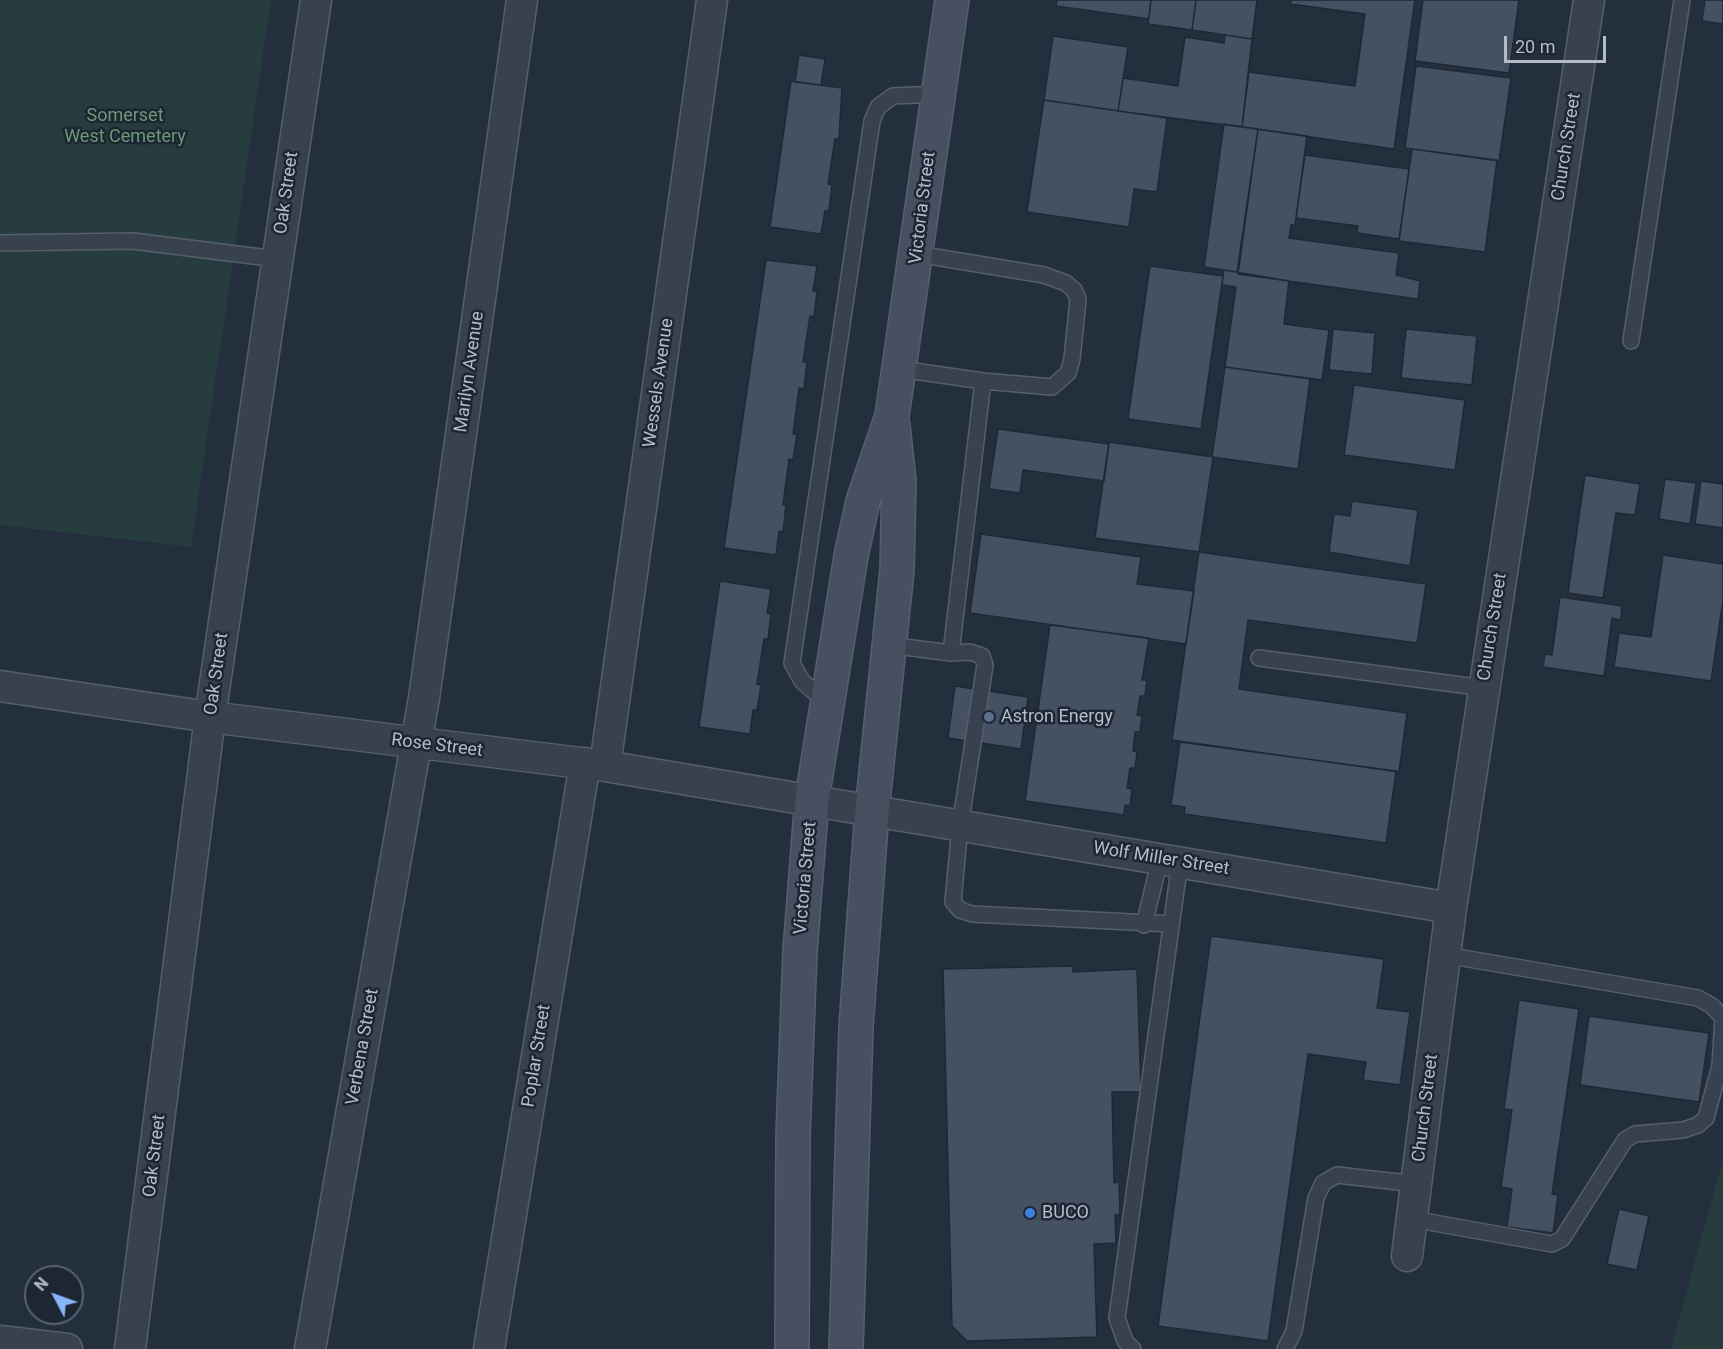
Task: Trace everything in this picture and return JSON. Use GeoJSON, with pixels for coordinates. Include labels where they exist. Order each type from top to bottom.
{"type":"FeatureCollection","features":[{"type":"Feature","properties":{"kind":"main road","name":"Victoria Street"},"geometry":{"type":"LineString","coordinates":[[792,1349],[793,1136],[799,974],[812,799],[849,566],[863,501],[892,416],[952,0]]}},
{"type":"Feature","properties":{"kind":"main road","name":"Victoria Street"},"geometry":{"type":"LineString","coordinates":[[846,1349],[856,1027],[872,811],[889,645],[899,508],[892,416]]}},
{"type":"Feature","properties":{"kind":"street","name":"Oak Street"},"geometry":{"type":"LineString","coordinates":[[130,1349],[210,717],[315,0]]}},
{"type":"Feature","properties":{"kind":"street","name":"Marilyn Avenue"},"geometry":{"type":"LineString","coordinates":[[416,744],[522,0]]}},
{"type":"Feature","properties":{"kind":"street","name":"Wessels Avenue"},"geometry":{"type":"LineString","coordinates":[[595,764],[712,0]]}},
{"type":"Feature","properties":{"kind":"street","name":"Church Street"},"geometry":{"type":"LineString","coordinates":[[1407,1256],[1451,908],[1589,0]]}},
{"type":"Feature","properties":{"kind":"street","name":"Rose Street"},"geometry":{"type":"LineString","coordinates":[[0,686],[210,717],[416,744],[595,764],[872,811]]}},
{"type":"Feature","properties":{"kind":"street","name":"Verbena Street"},"geometry":{"type":"LineString","coordinates":[[310,1349],[416,744]]}},
{"type":"Feature","properties":{"kind":"street","name":"Poplar Street"},"geometry":{"type":"LineString","coordinates":[[489,1349],[595,764]]}},
{"type":"Feature","properties":{"kind":"street","name":"Wolf Miller Street"},"geometry":{"type":"LineString","coordinates":[[872,811],[1451,908]]}},
{"type":"Feature","properties":{"kind":"street"},"geometry":{"type":"LineString","coordinates":[[0,1341],[67,1349]]}},
{"type":"Feature","properties":{"kind":"lane"},"geometry":{"type":"LineString","coordinates":[[1631,341],[1682,0]]}},
{"type":"Feature","properties":{"kind":"lane"},"geometry":{"type":"LineString","coordinates":[[827,703],[802,681],[792,663],[872,121],[878,107],[893,96],[938,94]]}},
{"type":"Feature","properties":{"kind":"lane"},"geometry":{"type":"LineString","coordinates":[[0,243],[133,241],[278,259]]}},
{"type":"Feature","properties":{"kind":"lane"},"geometry":{"type":"LineString","coordinates":[[900,369],[983,381],[1052,387],[1068,374],[1072,359],[1078,299],[1074,290],[1058,279],[917,254]]}},
{"type":"Feature","properties":{"kind":"lane"},"geometry":{"type":"LineString","coordinates":[[951,653],[983,381]]}},
{"type":"Feature","properties":{"kind":"lane"},"geometry":{"type":"LineString","coordinates":[[889,645],[951,653],[970,652],[982,656],[985,665],[960,826],[953,902],[960,910],[972,914],[1144,925],[1171,924]]}},
{"type":"Feature","properties":{"kind":"lane"},"geometry":{"type":"LineString","coordinates":[[1259,658],[1484,688]]}},
{"type":"Feature","properties":{"kind":"lane"},"geometry":{"type":"LineString","coordinates":[[1144,925],[1170,861]]}},
{"type":"Feature","properties":{"kind":"lane"},"geometry":{"type":"LineString","coordinates":[[1133,1349],[1125,1341],[1117,1318],[1171,924],[1170,861]]}},
{"type":"Feature","properties":{"kind":"lane"},"geometry":{"type":"LineString","coordinates":[[1412,1219],[1552,1244],[1562,1239],[1625,1140],[1635,1134],[1683,1130],[1698,1125],[1706,1118],[1720,1066],[1723,1018],[1712,1006],[1698,999],[1445,955]]}},
{"type":"Feature","properties":{"kind":"lane"},"geometry":{"type":"LineString","coordinates":[[1285,1349],[1294,1331],[1316,1198],[1323,1183],[1336,1175],[1416,1184]]}},
{"type":"Feature","properties":{"kind":"green space","name":"Somerset West Cemetery"},"geometry":{"type":"Polygon","coordinates":[[[0,0],[271,0],[191,547],[0,525],[0,0]]]}},
{"type":"Feature","properties":{"kind":"green space"},"geometry":{"type":"Polygon","coordinates":[[[1723,1159],[1723,1349],[1671,1349],[1723,1159]]]}},
{"type":"Feature","properties":{"kind":"building"},"geometry":{"type":"Polygon","coordinates":[[[1057,0],[1151,0],[1149,19],[1056,6],[1057,0]]]}},
{"type":"Feature","properties":{"kind":"building"},"geometry":{"type":"Polygon","coordinates":[[[1151,0],[1196,0],[1192,30],[1148,24],[1151,0]]]}},
{"type":"Feature","properties":{"kind":"building"},"geometry":{"type":"Polygon","coordinates":[[[1196,0],[1257,0],[1252,39],[1192,30],[1196,0]]]}},
{"type":"Feature","properties":{"kind":"building"},"geometry":{"type":"Polygon","coordinates":[[[1291,0],[1415,0],[1394,149],[1242,127],[1249,72],[1355,86],[1365,14],[1290,4],[1291,0]]]}},
{"type":"Feature","properties":{"kind":"building"},"geometry":{"type":"Polygon","coordinates":[[[1423,0],[1519,0],[1509,73],[1415,61],[1423,0]]]}},
{"type":"Feature","properties":{"kind":"building"},"geometry":{"type":"Polygon","coordinates":[[[1705,0],[1723,0],[1723,24],[1702,21],[1705,0]]]}},
{"type":"Feature","properties":{"kind":"building"},"geometry":{"type":"Polygon","coordinates":[[[1225,35],[1252,39],[1242,127],[1118,111],[1123,78],[1178,86],[1185,37],[1224,43],[1225,35]]]}},
{"type":"Feature","properties":{"kind":"building"},"geometry":{"type":"Polygon","coordinates":[[[1053,36],[1128,47],[1118,111],[1044,100],[1053,36]]]}},
{"type":"Feature","properties":{"kind":"building"},"geometry":{"type":"Polygon","coordinates":[[[799,55],[825,59],[821,85],[795,82],[799,55]]]}},
{"type":"Feature","properties":{"kind":"building"},"geometry":{"type":"Polygon","coordinates":[[[1416,66],[1511,78],[1499,161],[1405,148],[1416,66]]]}},
{"type":"Feature","properties":{"kind":"building"},"geometry":{"type":"Polygon","coordinates":[[[791,81],[842,88],[839,139],[835,139],[828,184],[832,185],[829,211],[825,211],[821,234],[770,227],[791,81]]]}},
{"type":"Feature","properties":{"kind":"building"},"geometry":{"type":"Polygon","coordinates":[[[1044,100],[1167,118],[1157,192],[1134,189],[1129,227],[1027,212],[1044,100]]]}},
{"type":"Feature","properties":{"kind":"building"},"geometry":{"type":"Polygon","coordinates":[[[1224,124],[1258,129],[1237,272],[1204,267],[1224,124]]]}},
{"type":"Feature","properties":{"kind":"building"},"geometry":{"type":"Polygon","coordinates":[[[1258,129],[1307,136],[1295,225],[1291,225],[1289,238],[1399,253],[1396,275],[1420,281],[1418,299],[1238,274],[1258,129]]]}},
{"type":"Feature","properties":{"kind":"building"},"geometry":{"type":"Polygon","coordinates":[[[1412,149],[1497,160],[1485,252],[1399,241],[1412,149]]]}},
{"type":"Feature","properties":{"kind":"building"},"geometry":{"type":"Polygon","coordinates":[[[1305,155],[1409,169],[1399,239],[1357,233],[1358,226],[1296,218],[1305,155]]]}},
{"type":"Feature","properties":{"kind":"building"},"geometry":{"type":"Polygon","coordinates":[[[766,260],[817,266],[813,291],[817,292],[814,317],[810,316],[803,362],[807,362],[804,389],[799,388],[793,434],[797,434],[793,460],[789,459],[783,505],[786,505],[783,532],[779,531],[776,555],[724,548],[766,260]]]}},
{"type":"Feature","properties":{"kind":"building"},"geometry":{"type":"Polygon","coordinates":[[[1150,266],[1223,276],[1201,429],[1128,419],[1150,266]]]}},
{"type":"Feature","properties":{"kind":"building"},"geometry":{"type":"Polygon","coordinates":[[[1224,270],[1289,281],[1284,324],[1329,330],[1322,380],[1225,367],[1236,287],[1222,285],[1224,270]]]}},
{"type":"Feature","properties":{"kind":"building"},"geometry":{"type":"Polygon","coordinates":[[[1333,329],[1375,333],[1372,374],[1329,370],[1333,329]]]}},
{"type":"Feature","properties":{"kind":"building"},"geometry":{"type":"Polygon","coordinates":[[[1406,329],[1477,336],[1472,385],[1401,378],[1406,329]]]}},
{"type":"Feature","properties":{"kind":"building"},"geometry":{"type":"Polygon","coordinates":[[[1225,367],[1310,379],[1298,469],[1212,457],[1225,367]]]}},
{"type":"Feature","properties":{"kind":"building"},"geometry":{"type":"Polygon","coordinates":[[[1354,385],[1465,400],[1455,470],[1344,455],[1354,385]]]}},
{"type":"Feature","properties":{"kind":"building"},"geometry":{"type":"Polygon","coordinates":[[[998,429],[1109,444],[1104,481],[1023,470],[1020,493],[989,489],[998,429]]]}},
{"type":"Feature","properties":{"kind":"building"},"geometry":{"type":"Polygon","coordinates":[[[1109,442],[1213,457],[1199,552],[1095,538],[1109,442]]]}},
{"type":"Feature","properties":{"kind":"building"},"geometry":{"type":"Polygon","coordinates":[[[1585,475],[1640,484],[1635,515],[1616,513],[1603,598],[1568,593],[1585,475]]]}},
{"type":"Feature","properties":{"kind":"building"},"geometry":{"type":"Polygon","coordinates":[[[1665,479],[1696,483],[1690,524],[1659,519],[1665,479]]]}},
{"type":"Feature","properties":{"kind":"building"},"geometry":{"type":"Polygon","coordinates":[[[1701,481],[1723,484],[1723,528],[1695,524],[1701,481]]]}},
{"type":"Feature","properties":{"kind":"building"},"geometry":{"type":"Polygon","coordinates":[[[1352,501],[1418,510],[1410,566],[1329,552],[1334,514],[1350,516],[1352,501]]]}},
{"type":"Feature","properties":{"kind":"building"},"geometry":{"type":"Polygon","coordinates":[[[981,534],[1141,557],[1137,584],[1194,591],[1186,644],[970,613],[981,534]]]}},
{"type":"Feature","properties":{"kind":"building"},"geometry":{"type":"Polygon","coordinates":[[[1199,552],[1426,584],[1417,643],[1248,620],[1239,689],[1407,713],[1399,772],[1172,740],[1199,552]]]}},
{"type":"Feature","properties":{"kind":"building"},"geometry":{"type":"Polygon","coordinates":[[[1663,555],[1723,564],[1723,600],[1711,681],[1614,667],[1619,633],[1651,637],[1663,555]]]}},
{"type":"Feature","properties":{"kind":"building"},"geometry":{"type":"Polygon","coordinates":[[[720,581],[771,589],[767,613],[771,614],[768,639],[764,639],[757,684],[761,685],[757,710],[753,710],[750,734],[699,727],[720,581]]]}},
{"type":"Feature","properties":{"kind":"building"},"geometry":{"type":"Polygon","coordinates":[[[1560,597],[1622,606],[1621,620],[1612,618],[1604,676],[1543,667],[1545,654],[1552,655],[1560,597]]]}},
{"type":"Feature","properties":{"kind":"building"},"geometry":{"type":"Polygon","coordinates":[[[1050,625],[1149,638],[1142,680],[1147,680],[1145,696],[1140,696],[1137,715],[1142,716],[1140,732],[1135,732],[1133,751],[1137,752],[1135,768],[1130,768],[1127,788],[1132,789],[1130,806],[1125,805],[1124,815],[1025,801],[1050,625]]]}},
{"type":"Feature","properties":{"kind":"building"},"geometry":{"type":"Polygon","coordinates":[[[955,686],[1028,697],[1021,749],[948,738],[955,686]]]}},
{"type":"Feature","properties":{"kind":"building"},"geometry":{"type":"Polygon","coordinates":[[[1180,742],[1396,771],[1386,843],[1184,814],[1185,807],[1171,805],[1180,742]]]}},
{"type":"Feature","properties":{"kind":"building"},"geometry":{"type":"Polygon","coordinates":[[[1211,936],[1384,959],[1377,1008],[1410,1012],[1400,1085],[1363,1080],[1366,1062],[1308,1054],[1268,1341],[1158,1326],[1211,936]]]}},
{"type":"Feature","properties":{"kind":"building"},"geometry":{"type":"Polygon","coordinates":[[[1073,966],[1073,972],[1137,969],[1141,1092],[1112,1092],[1114,1183],[1119,1182],[1120,1215],[1115,1215],[1116,1243],[1094,1244],[1097,1337],[967,1341],[952,1326],[943,969],[1073,966]]]}},
{"type":"Feature","properties":{"kind":"building"},"geometry":{"type":"Polygon","coordinates":[[[1519,1000],[1579,1009],[1552,1194],[1558,1195],[1553,1233],[1507,1227],[1512,1189],[1501,1187],[1512,1110],[1504,1109],[1519,1000]]]}},
{"type":"Feature","properties":{"kind":"building"},"geometry":{"type":"Polygon","coordinates":[[[1589,1016],[1709,1033],[1699,1102],[1580,1085],[1589,1016]]]}},
{"type":"Feature","properties":{"kind":"building"},"geometry":{"type":"Polygon","coordinates":[[[1619,1209],[1649,1216],[1637,1270],[1607,1264],[1619,1209]]]}},
{"type":"Feature","properties":{"kind":"place","name":"Astron Energy"},"geometry":{"type":"Point","coordinates":[989,717]}},
{"type":"Feature","properties":{"kind":"place","name":"BUCO"},"geometry":{"type":"Point","coordinates":[1030,1213]}}]}
